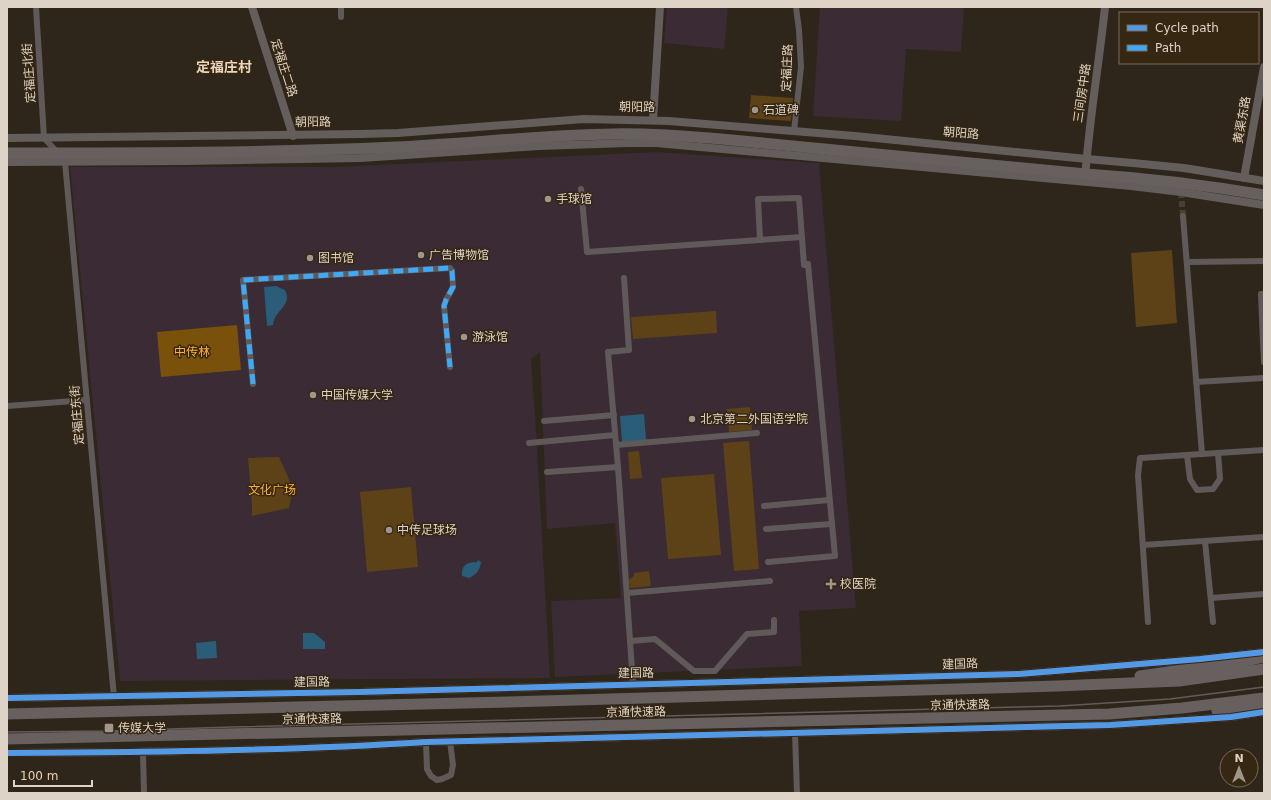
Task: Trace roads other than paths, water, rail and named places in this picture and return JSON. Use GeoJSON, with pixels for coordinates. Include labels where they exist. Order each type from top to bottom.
{"type":"FeatureCollection","features":[{"type":"Feature","properties":{"kind":"highway","name":"朝阳路"},"geometry":{"type":"LineString","coordinates":[[7,147],[388,148],[563,136],[614,134],[669,135],[1183,177],[1264,189]]}},
{"type":"Feature","properties":{"kind":"highway","name":"朝阳路"},"geometry":{"type":"LineString","coordinates":[[7,153],[51,146]]}},
{"type":"Feature","properties":{"kind":"highway","name":"朝阳路"},"geometry":{"type":"LineString","coordinates":[[1086,170],[1219,187],[1264,195]]}},
{"type":"Feature","properties":{"kind":"highway"},"geometry":{"type":"LineString","coordinates":[[1057,686],[1165,673],[1264,657]]}},
{"type":"Feature","properties":{"kind":"highway","name":"京通快速路"},"geometry":{"type":"LineString","coordinates":[[7,714],[1057,686],[1178,681],[1264,669]]}},
{"type":"Feature","properties":{"kind":"highway","name":"京通快速路"},"geometry":{"type":"LineString","coordinates":[[7,739],[1109,714],[1182,708],[1264,698]]}},
{"type":"Feature","properties":{"kind":"highway"},"geometry":{"type":"LineString","coordinates":[[1109,714],[1176,714],[1264,706]]}},
{"type":"Feature","properties":{"kind":"street","name":"定福庄北街"},"geometry":{"type":"LineString","coordinates":[[36,7],[51,146]]}},
{"type":"Feature","properties":{"kind":"street","name":"定福庄二路"},"geometry":{"type":"LineString","coordinates":[[252,7],[293,136]]}},
{"type":"Feature","properties":{"kind":"street"},"geometry":{"type":"LineString","coordinates":[[341,7],[342,17]]}},
{"type":"Feature","properties":{"kind":"street"},"geometry":{"type":"LineString","coordinates":[[652,120],[660,7]]}},
{"type":"Feature","properties":{"kind":"street","name":"定福庄路"},"geometry":{"type":"LineString","coordinates":[[794,131],[801,67],[796,7]]}},
{"type":"Feature","properties":{"kind":"street","name":"三间房中路"},"geometry":{"type":"LineString","coordinates":[[1086,170],[1092,106],[1105,7]]}},
{"type":"Feature","properties":{"kind":"street","name":"黄渠东路"},"geometry":{"type":"LineString","coordinates":[[1244,178],[1264,67]]}},
{"type":"Feature","properties":{"kind":"street","name":"朝阳路"},"geometry":{"type":"LineString","coordinates":[[7,138],[51,146],[398,133],[584,119],[652,120],[794,131],[855,149]]}},
{"type":"Feature","properties":{"kind":"street","name":"朝阳路"},"geometry":{"type":"LineString","coordinates":[[7,162],[361,158],[539,146],[628,143],[855,149],[1086,170],[1181,192],[1264,205]]}},
{"type":"Feature","properties":{"kind":"street"},"geometry":{"type":"LineString","coordinates":[[51,146],[65,162]]}},
{"type":"Feature","properties":{"kind":"street","name":"定福庄东街"},"geometry":{"type":"LineString","coordinates":[[65,162],[114,697]]}},
{"type":"Feature","properties":{"kind":"street","name":"朝阳路"},"geometry":{"type":"LineString","coordinates":[[1086,170],[1133,162],[1184,168],[1264,181]]}},
{"type":"Feature","properties":{"kind":"street"},"geometry":{"type":"LineString","coordinates":[[581,189],[587,252],[802,237]]}},
{"type":"Feature","properties":{"kind":"street"},"geometry":{"type":"LineString","coordinates":[[760,240],[758,200],[799,198],[804,265],[808,264],[835,556],[768,562]]}},
{"type":"Feature","properties":{"kind":"street"},"geometry":{"type":"LineString","coordinates":[[1183,216],[1202,454]]}},
{"type":"Feature","properties":{"kind":"street"},"geometry":{"type":"LineString","coordinates":[[1187,262],[1264,260]]}},
{"type":"Feature","properties":{"kind":"street"},"geometry":{"type":"LineString","coordinates":[[253,384],[243,280],[450,268],[452,271],[453,287],[444,306],[450,367]]}},
{"type":"Feature","properties":{"kind":"street"},"geometry":{"type":"LineString","coordinates":[[624,278],[629,350],[608,352],[616,435],[633,684]]}},
{"type":"Feature","properties":{"kind":"street"},"geometry":{"type":"LineString","coordinates":[[1264,294],[1261,294],[1264,362]]}},
{"type":"Feature","properties":{"kind":"street"},"geometry":{"type":"LineString","coordinates":[[1196,382],[1264,378]]}},
{"type":"Feature","properties":{"kind":"street"},"geometry":{"type":"LineString","coordinates":[[7,406],[87,400]]}},
{"type":"Feature","properties":{"kind":"street"},"geometry":{"type":"LineString","coordinates":[[544,421],[614,415]]}},
{"type":"Feature","properties":{"kind":"street"},"geometry":{"type":"LineString","coordinates":[[616,445],[757,433]]}},
{"type":"Feature","properties":{"kind":"street"},"geometry":{"type":"LineString","coordinates":[[529,443],[616,435]]}},
{"type":"Feature","properties":{"kind":"street"},"geometry":{"type":"LineString","coordinates":[[1148,622],[1138,475],[1140,458],[1264,450]]}},
{"type":"Feature","properties":{"kind":"street"},"geometry":{"type":"LineString","coordinates":[[1187,455],[1190,479],[1197,490],[1212,489],[1220,479],[1218,453]]}},
{"type":"Feature","properties":{"kind":"street"},"geometry":{"type":"LineString","coordinates":[[547,472],[618,466]]}},
{"type":"Feature","properties":{"kind":"street"},"geometry":{"type":"LineString","coordinates":[[764,506],[829,500]]}},
{"type":"Feature","properties":{"kind":"street"},"geometry":{"type":"LineString","coordinates":[[766,529],[831,524]]}},
{"type":"Feature","properties":{"kind":"street"},"geometry":{"type":"LineString","coordinates":[[1143,545],[1264,537]]}},
{"type":"Feature","properties":{"kind":"street"},"geometry":{"type":"LineString","coordinates":[[1205,541],[1213,622]]}},
{"type":"Feature","properties":{"kind":"street"},"geometry":{"type":"LineString","coordinates":[[627,593],[770,581]]}},
{"type":"Feature","properties":{"kind":"street"},"geometry":{"type":"LineString","coordinates":[[1210,598],[1264,594]]}},
{"type":"Feature","properties":{"kind":"street"},"geometry":{"type":"LineString","coordinates":[[630,641],[655,639],[694,672],[715,671],[747,634],[774,632],[774,620]]}},
{"type":"Feature","properties":{"kind":"street","name":"建国路"},"geometry":{"type":"LineString","coordinates":[[7,698],[114,697],[1019,674],[1200,660],[1264,652]]}},
{"type":"Feature","properties":{"kind":"street"},"geometry":{"type":"LineString","coordinates":[[7,753],[143,752],[364,746],[450,741],[1110,725],[1231,717],[1264,712]]}},
{"type":"Feature","properties":{"kind":"street"},"geometry":{"type":"LineString","coordinates":[[795,733],[797,793]]}},
{"type":"Feature","properties":{"kind":"street"},"geometry":{"type":"LineString","coordinates":[[426,742],[427,769],[431,776],[437,780],[451,775],[454,765],[450,741]]}},
{"type":"Feature","properties":{"kind":"street"},"geometry":{"type":"LineString","coordinates":[[143,752],[144,793]]}},
{"type":"Feature","properties":{"kind":"water"},"geometry":{"type":"Polygon","coordinates":[[[276,286],[285,290],[287,300],[276,315],[273,325],[267,326],[264,287],[276,286]]]}},
{"type":"Feature","properties":{"kind":"water"},"geometry":{"type":"Polygon","coordinates":[[[644,414],[646,440],[622,442],[620,416],[644,414]]]}},
{"type":"Feature","properties":{"kind":"water"},"geometry":{"type":"Polygon","coordinates":[[[478,560],[481,562],[479,570],[476,574],[469,578],[462,576],[465,565],[477,562],[478,560]]]}},
{"type":"Feature","properties":{"kind":"water"},"geometry":{"type":"Polygon","coordinates":[[[303,633],[314,633],[325,642],[325,649],[303,649],[303,633]]]}},
{"type":"Feature","properties":{"kind":"water"},"geometry":{"type":"Polygon","coordinates":[[[216,641],[217,658],[197,659],[196,643],[216,641]]]}},
{"type":"Feature","properties":{"kind":"tunnel"},"geometry":{"type":"LineString","coordinates":[[1181,192],[1183,216]]}},
{"type":"Feature","properties":{"kind":"railway"},"geometry":{"type":"LineString","coordinates":[[7,732],[110,731],[1060,706],[1170,699],[1264,687]]}},
{"type":"Feature","properties":{"kind":"place","name":"石道碑"},"geometry":{"type":"Point","coordinates":[755,110]}},
{"type":"Feature","properties":{"kind":"place","name":"手球馆"},"geometry":{"type":"Point","coordinates":[548,199]}},
{"type":"Feature","properties":{"kind":"place","name":"广告博物馆"},"geometry":{"type":"Point","coordinates":[421,255]}},
{"type":"Feature","properties":{"kind":"place","name":"图书馆"},"geometry":{"type":"Point","coordinates":[310,258]}},
{"type":"Feature","properties":{"kind":"place","name":"游泳馆"},"geometry":{"type":"Point","coordinates":[464,337]}},
{"type":"Feature","properties":{"kind":"place","name":"中国传媒大学"},"geometry":{"type":"Point","coordinates":[313,395]}},
{"type":"Feature","properties":{"kind":"place","name":"北京第二外国语学院"},"geometry":{"type":"Point","coordinates":[692,419]}},
{"type":"Feature","properties":{"kind":"place","name":"中传足球场"},"geometry":{"type":"Point","coordinates":[389,530]}},
{"type":"Feature","properties":{"kind":"place","name":"校医院"},"geometry":{"type":"Point","coordinates":[831,584]}},
{"type":"Feature","properties":{"kind":"place","name":"传媒大学"},"geometry":{"type":"Point","coordinates":[109,728]}},
{"type":"Feature","properties":{"kind":"district","name":"定福庄村"},"geometry":{"type":"Point","coordinates":[224,67]}},
{"type":"Feature","properties":{"kind":"park label","name":"中传林"},"geometry":{"type":"Point","coordinates":[192,352]}},
{"type":"Feature","properties":{"kind":"park label","name":"文化广场"},"geometry":{"type":"Point","coordinates":[272,490]}}]}
